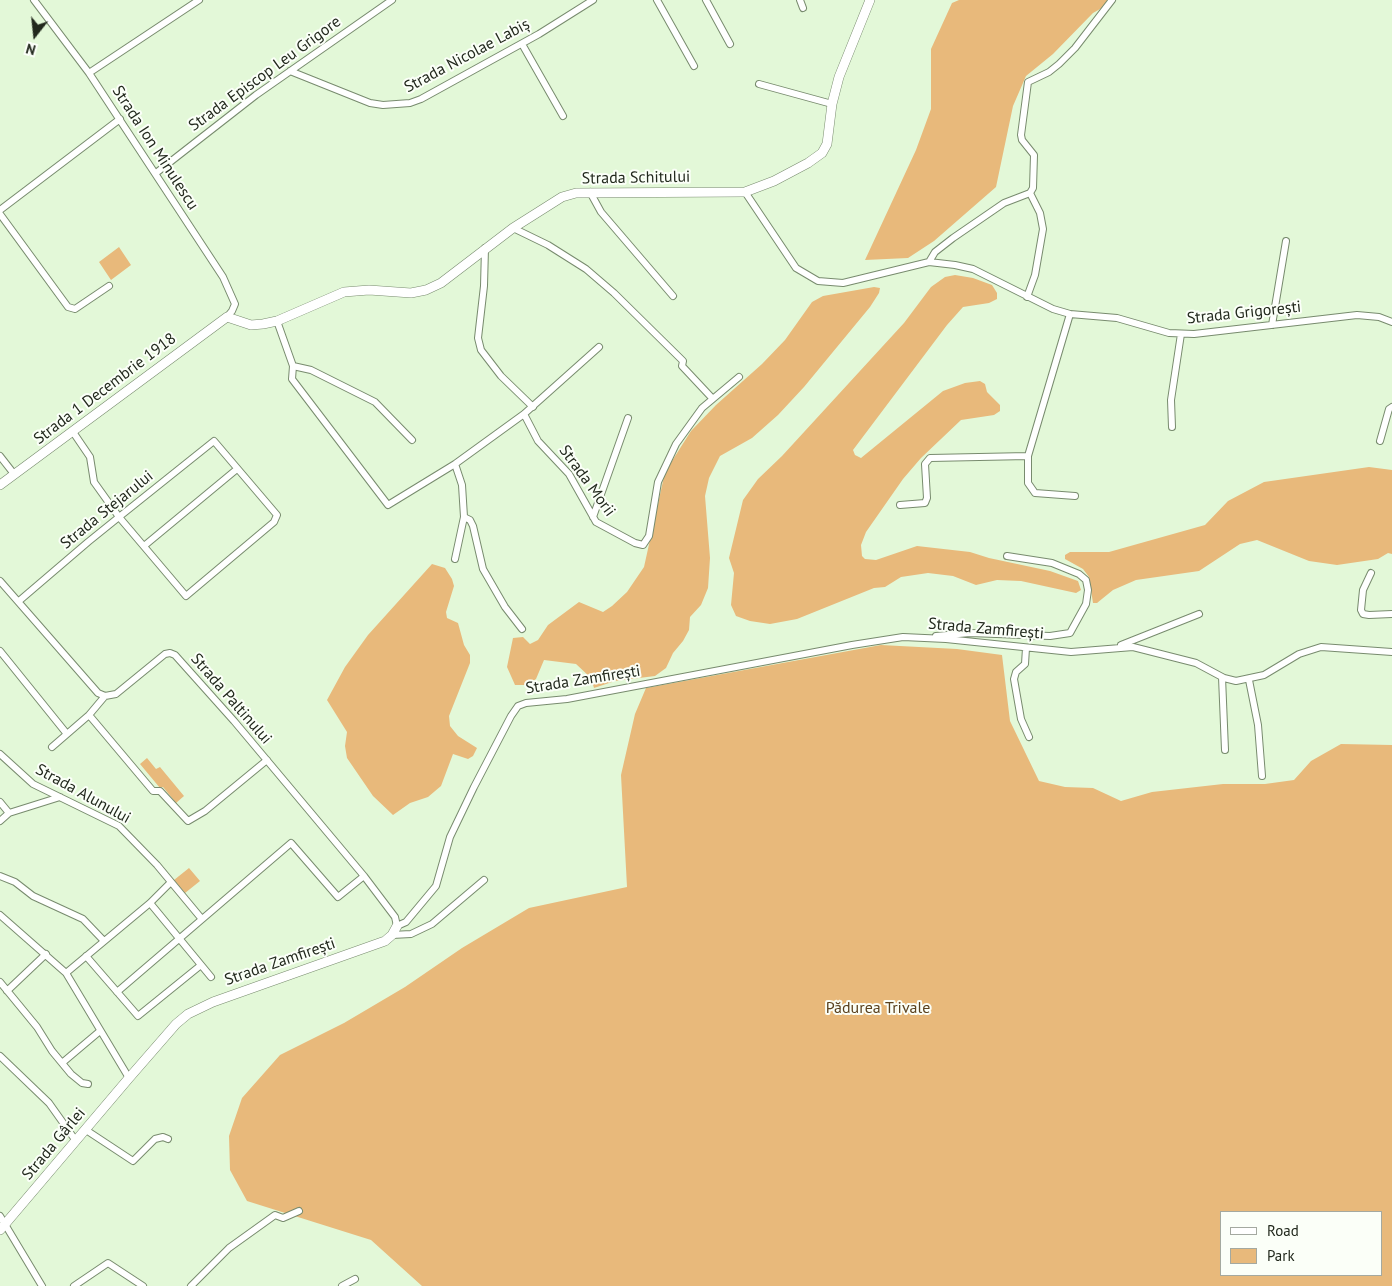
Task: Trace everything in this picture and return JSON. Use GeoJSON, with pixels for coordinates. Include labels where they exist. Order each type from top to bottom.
{"type":"FeatureCollection","features":[{"type":"Feature","properties":{"kind":"main road","name":"Strada Schitului"},"geometry":{"type":"LineString","coordinates":[[227,317],[251,325],[276,321],[344,292],[369,290],[411,293],[426,290],[441,283],[485,247],[512,228],[562,197],[576,193],[745,192],[774,181],[822,153],[828,139],[832,104],[842,69],[870,0]]}},
{"type":"Feature","properties":{"kind":"main road","name":"Strada 1 Decembrie 1918"},"geometry":{"type":"LineString","coordinates":[[0,485],[227,317]]}},
{"type":"Feature","properties":{"kind":"main road","name":"Strada Zamfirești"},"geometry":{"type":"LineString","coordinates":[[129,1078],[176,1024],[200,1007],[385,941],[392,935],[397,926]]}},
{"type":"Feature","properties":{"kind":"main road","name":"Strada Gârlei"},"geometry":{"type":"LineString","coordinates":[[2,1223],[76,1142],[129,1078]]}},
{"type":"Feature","properties":{"kind":"street","name":"Strada Ion Minulescu"},"geometry":{"type":"LineString","coordinates":[[34,0],[89,73],[120,119],[232,294],[235,304],[232,312],[227,317]]}},
{"type":"Feature","properties":{"kind":"street"},"geometry":{"type":"LineString","coordinates":[[89,73],[199,0]]}},
{"type":"Feature","properties":{"kind":"street","name":"Strada Episcop Leu Grigore"},"geometry":{"type":"LineString","coordinates":[[156,173],[290,71],[392,0]]}},
{"type":"Feature","properties":{"kind":"street","name":"Strada Nicolae Labiș"},"geometry":{"type":"LineString","coordinates":[[290,71],[370,103],[400,105],[421,99],[522,44],[593,0]]}},
{"type":"Feature","properties":{"kind":"street"},"geometry":{"type":"LineString","coordinates":[[657,0],[694,66]]}},
{"type":"Feature","properties":{"kind":"street"},"geometry":{"type":"LineString","coordinates":[[706,0],[730,44]]}},
{"type":"Feature","properties":{"kind":"street"},"geometry":{"type":"LineString","coordinates":[[800,0],[803,8]]}},
{"type":"Feature","properties":{"kind":"street"},"geometry":{"type":"LineString","coordinates":[[1027,297],[1035,275],[1043,229],[1040,213],[1030,193],[1035,179],[1034,155],[1031,148],[1022,140],[1021,135],[1028,82],[1049,72],[1070,53],[1112,0]]}},
{"type":"Feature","properties":{"kind":"street"},"geometry":{"type":"LineString","coordinates":[[522,44],[563,116]]}},
{"type":"Feature","properties":{"kind":"street"},"geometry":{"type":"LineString","coordinates":[[759,84],[832,104]]}},
{"type":"Feature","properties":{"kind":"street"},"geometry":{"type":"LineString","coordinates":[[0,210],[120,119]]}},
{"type":"Feature","properties":{"kind":"street"},"geometry":{"type":"LineString","coordinates":[[590,192],[601,212],[673,296]]}},
{"type":"Feature","properties":{"kind":"street","name":"Strada Grigorești"},"geometry":{"type":"LineString","coordinates":[[745,192],[796,268],[818,281],[844,284],[929,262],[973,269],[1027,297],[1070,314],[1117,318],[1169,333],[1181,334],[1357,315],[1379,317],[1392,322]]}},
{"type":"Feature","properties":{"kind":"street"},"geometry":{"type":"LineString","coordinates":[[929,262],[935,252],[960,233],[1004,203],[1030,193]]}},
{"type":"Feature","properties":{"kind":"street"},"geometry":{"type":"LineString","coordinates":[[0,214],[68,307],[75,309],[109,286]]}},
{"type":"Feature","properties":{"kind":"street"},"geometry":{"type":"LineString","coordinates":[[512,228],[548,245],[579,264],[614,292],[683,361],[682,366],[712,398],[739,377]]}},
{"type":"Feature","properties":{"kind":"street"},"geometry":{"type":"LineString","coordinates":[[1272,325],[1286,241]]}},
{"type":"Feature","properties":{"kind":"street"},"geometry":{"type":"LineString","coordinates":[[485,247],[484,286],[478,338],[481,350],[501,376],[533,407]]}},
{"type":"Feature","properties":{"kind":"street"},"geometry":{"type":"LineString","coordinates":[[1070,314],[1028,456],[1028,484],[1035,493],[1075,496]]}},
{"type":"Feature","properties":{"kind":"street"},"geometry":{"type":"LineString","coordinates":[[276,321],[293,366],[292,379],[388,505],[455,464],[524,414],[599,347]]}},
{"type":"Feature","properties":{"kind":"street"},"geometry":{"type":"LineString","coordinates":[[1172,427],[1171,400],[1181,334]]}},
{"type":"Feature","properties":{"kind":"street"},"geometry":{"type":"LineString","coordinates":[[293,366],[311,370],[375,402],[412,440]]}},
{"type":"Feature","properties":{"kind":"street","name":"Strada Morii"},"geometry":{"type":"LineString","coordinates":[[524,414],[538,441],[569,474],[593,517],[602,527],[639,545],[643,545],[649,536],[653,502],[663,468],[688,427],[712,398]]}},
{"type":"Feature","properties":{"kind":"street"},"geometry":{"type":"LineString","coordinates":[[1380,441],[1389,409],[1392,407]]}},
{"type":"Feature","properties":{"kind":"street"},"geometry":{"type":"LineString","coordinates":[[593,517],[628,418]]}},
{"type":"Feature","properties":{"kind":"street"},"geometry":{"type":"LineString","coordinates":[[73,432],[90,457],[94,482],[119,517],[183,594],[190,595],[274,522],[277,515],[237,469],[144,546]]}},
{"type":"Feature","properties":{"kind":"street","name":"Strada Stejarului"},"geometry":{"type":"LineString","coordinates":[[19,601],[119,517],[214,441],[237,469]]}},
{"type":"Feature","properties":{"kind":"street"},"geometry":{"type":"LineString","coordinates":[[0,456],[14,474]]}},
{"type":"Feature","properties":{"kind":"street"},"geometry":{"type":"LineString","coordinates":[[900,505],[925,504],[927,498],[925,464],[930,458],[1028,456]]}},
{"type":"Feature","properties":{"kind":"street"},"geometry":{"type":"LineString","coordinates":[[454,559],[464,517],[462,485],[455,464]]}},
{"type":"Feature","properties":{"kind":"street"},"geometry":{"type":"LineString","coordinates":[[464,517],[470,520],[473,526],[483,569],[505,607],[522,629]]}},
{"type":"Feature","properties":{"kind":"street"},"geometry":{"type":"LineString","coordinates":[[931,638],[944,634],[970,632],[1050,636],[1063,636],[1070,633],[1086,604],[1088,590],[1086,580],[1079,574],[1052,563],[1008,556]]}},
{"type":"Feature","properties":{"kind":"street"},"geometry":{"type":"LineString","coordinates":[[1371,573],[1363,590],[1361,610],[1364,614],[1369,615],[1392,614]]}},
{"type":"Feature","properties":{"kind":"street"},"geometry":{"type":"LineString","coordinates":[[0,581],[92,688],[105,696],[89,715],[52,747]]}},
{"type":"Feature","properties":{"kind":"street"},"geometry":{"type":"LineString","coordinates":[[1118,646],[1199,614]]}},
{"type":"Feature","properties":{"kind":"street","name":"Strada Zamfirești"},"geometry":{"type":"LineString","coordinates":[[397,926],[406,922],[436,886],[450,837],[511,716],[518,706],[526,703],[567,699],[903,637],[1071,652],[1118,646],[1133,647],[1196,663],[1222,677],[1236,681],[1249,680]]}},
{"type":"Feature","properties":{"kind":"street"},"geometry":{"type":"LineString","coordinates":[[1262,776],[1258,725],[1249,680],[1264,675],[1299,654],[1321,647],[1392,652]]}},
{"type":"Feature","properties":{"kind":"street"},"geometry":{"type":"LineString","coordinates":[[1026,648],[1025,664],[1016,672],[1014,679],[1021,719],[1029,737]]}},
{"type":"Feature","properties":{"kind":"street"},"geometry":{"type":"LineString","coordinates":[[0,651],[67,734]]}},
{"type":"Feature","properties":{"kind":"street","name":"Strada Paltinului"},"geometry":{"type":"LineString","coordinates":[[105,696],[116,694],[165,654],[170,653],[267,760],[364,876],[395,917],[397,926]]}},
{"type":"Feature","properties":{"kind":"street"},"geometry":{"type":"LineString","coordinates":[[1222,677],[1225,750]]}},
{"type":"Feature","properties":{"kind":"street"},"geometry":{"type":"LineString","coordinates":[[89,715],[153,791],[160,791],[188,820],[204,811],[267,760]]}},
{"type":"Feature","properties":{"kind":"street","name":"Strada Alunului"},"geometry":{"type":"LineString","coordinates":[[0,754],[33,784],[119,826],[152,860],[201,918]]}},
{"type":"Feature","properties":{"kind":"street"},"geometry":{"type":"LineString","coordinates":[[0,821],[10,813],[60,797]]}},
{"type":"Feature","properties":{"kind":"street"},"geometry":{"type":"LineString","coordinates":[[0,802],[10,813]]}},
{"type":"Feature","properties":{"kind":"street"},"geometry":{"type":"LineString","coordinates":[[117,992],[201,918],[292,843],[338,897],[364,876]]}},
{"type":"Feature","properties":{"kind":"street"},"geometry":{"type":"LineString","coordinates":[[0,876],[15,882],[33,896],[83,919],[104,941]]}},
{"type":"Feature","properties":{"kind":"street"},"geometry":{"type":"LineString","coordinates":[[392,935],[411,934],[432,924],[484,880]]}},
{"type":"Feature","properties":{"kind":"street"},"geometry":{"type":"LineString","coordinates":[[66,973],[150,903],[171,882]]}},
{"type":"Feature","properties":{"kind":"street"},"geometry":{"type":"LineString","coordinates":[[150,903],[211,977]]}},
{"type":"Feature","properties":{"kind":"street"},"geometry":{"type":"LineString","coordinates":[[0,915],[66,973],[129,1078]]}},
{"type":"Feature","properties":{"kind":"street"},"geometry":{"type":"LineString","coordinates":[[7,991],[46,954]]}},
{"type":"Feature","properties":{"kind":"street"},"geometry":{"type":"LineString","coordinates":[[86,956],[138,1016],[201,965]]}},
{"type":"Feature","properties":{"kind":"street"},"geometry":{"type":"LineString","coordinates":[[0,982],[37,1027],[62,1063],[77,1079],[88,1084]]}},
{"type":"Feature","properties":{"kind":"street"},"geometry":{"type":"LineString","coordinates":[[62,1063],[100,1031]]}},
{"type":"Feature","properties":{"kind":"street"},"geometry":{"type":"LineString","coordinates":[[0,1056],[49,1103],[76,1142]]}},
{"type":"Feature","properties":{"kind":"street"},"geometry":{"type":"LineString","coordinates":[[86,1130],[133,1161],[155,1139],[163,1137],[168,1139]]}},
{"type":"Feature","properties":{"kind":"street"},"geometry":{"type":"LineString","coordinates":[[191,1286],[229,1248],[275,1215],[283,1218],[299,1211]]}},
{"type":"Feature","properties":{"kind":"street"},"geometry":{"type":"LineString","coordinates":[[2,1223],[42,1286]]}},
{"type":"Feature","properties":{"kind":"street"},"geometry":{"type":"LineString","coordinates":[[74,1286],[108,1263],[143,1286]]}},
{"type":"Feature","properties":{"kind":"street"},"geometry":{"type":"LineString","coordinates":[[342,1286],[355,1279]]}},
{"type":"Feature","properties":{"kind":"green space"},"geometry":{"type":"Polygon","coordinates":[[[959,0],[1116,0],[1093,13],[1053,54],[1026,76],[1013,106],[996,187],[934,241],[908,258],[865,260],[916,150],[931,109],[931,49],[952,3],[959,0]]]}},
{"type":"Feature","properties":{"kind":"green space"},"geometry":{"type":"Polygon","coordinates":[[[119,247],[131,265],[111,280],[99,262],[119,247]]]}},
{"type":"Feature","properties":{"kind":"green space"},"geometry":{"type":"Polygon","coordinates":[[[955,275],[973,278],[992,285],[997,293],[997,299],[989,303],[963,307],[947,325],[853,450],[855,455],[861,458],[943,391],[965,383],[980,381],[985,384],[987,392],[1000,405],[1000,411],[994,415],[961,420],[921,458],[903,479],[866,532],[861,545],[862,556],[865,559],[876,560],[917,546],[970,552],[1050,571],[1078,581],[1081,590],[1076,593],[1021,581],[997,580],[976,585],[953,576],[928,573],[901,577],[885,587],[874,588],[797,619],[770,624],[750,621],[736,616],[731,605],[734,573],[729,558],[743,500],[758,479],[782,456],[904,323],[931,287],[945,277],[955,275]]]}},
{"type":"Feature","properties":{"kind":"green space"},"geometry":{"type":"Polygon","coordinates":[[[874,287],[880,288],[870,307],[804,387],[778,415],[752,438],[720,456],[709,478],[705,496],[710,558],[708,588],[701,605],[690,617],[689,630],[673,653],[666,668],[655,676],[615,681],[594,688],[591,678],[576,664],[544,660],[536,679],[527,685],[515,685],[507,667],[513,638],[523,637],[530,644],[538,640],[548,625],[579,602],[603,612],[627,592],[644,567],[665,472],[691,431],[785,340],[812,302],[823,296],[874,287]]]}},
{"type":"Feature","properties":{"kind":"green space"},"geometry":{"type":"Polygon","coordinates":[[[1369,467],[1392,470],[1392,554],[1388,553],[1378,559],[1337,565],[1309,561],[1257,540],[1240,544],[1199,571],[1136,580],[1113,590],[1097,603],[1093,603],[1089,577],[1083,569],[1065,559],[1065,555],[1070,552],[1109,552],[1205,525],[1228,501],[1264,482],[1369,467]]]}},
{"type":"Feature","properties":{"kind":"green space"},"geometry":{"type":"Polygon","coordinates":[[[432,564],[445,568],[452,579],[454,586],[446,612],[447,618],[458,623],[464,645],[470,655],[470,663],[449,716],[450,726],[458,736],[477,748],[473,756],[468,759],[453,754],[441,786],[428,797],[410,803],[393,815],[373,796],[347,758],[345,746],[347,732],[327,700],[345,667],[368,635],[432,564]]]}},
{"type":"Feature","properties":{"kind":"green space","name":"Pădurea Trivale"},"geometry":{"type":"Polygon","coordinates":[[[881,645],[957,649],[1002,655],[1010,721],[1039,781],[1065,787],[1093,788],[1121,801],[1152,792],[1223,784],[1265,784],[1294,780],[1311,761],[1341,744],[1392,745],[1392,1286],[422,1286],[371,1240],[247,1201],[230,1170],[229,1136],[242,1098],[280,1055],[344,1023],[405,987],[462,948],[529,908],[627,887],[621,775],[635,714],[646,688],[881,645]]]}},
{"type":"Feature","properties":{"kind":"green space"},"geometry":{"type":"Polygon","coordinates":[[[147,758],[156,769],[160,767],[184,796],[176,803],[163,787],[160,788],[140,764],[147,758]]]}},
{"type":"Feature","properties":{"kind":"green space"},"geometry":{"type":"Polygon","coordinates":[[[189,868],[200,881],[185,893],[174,880],[189,868]]]}}]}
